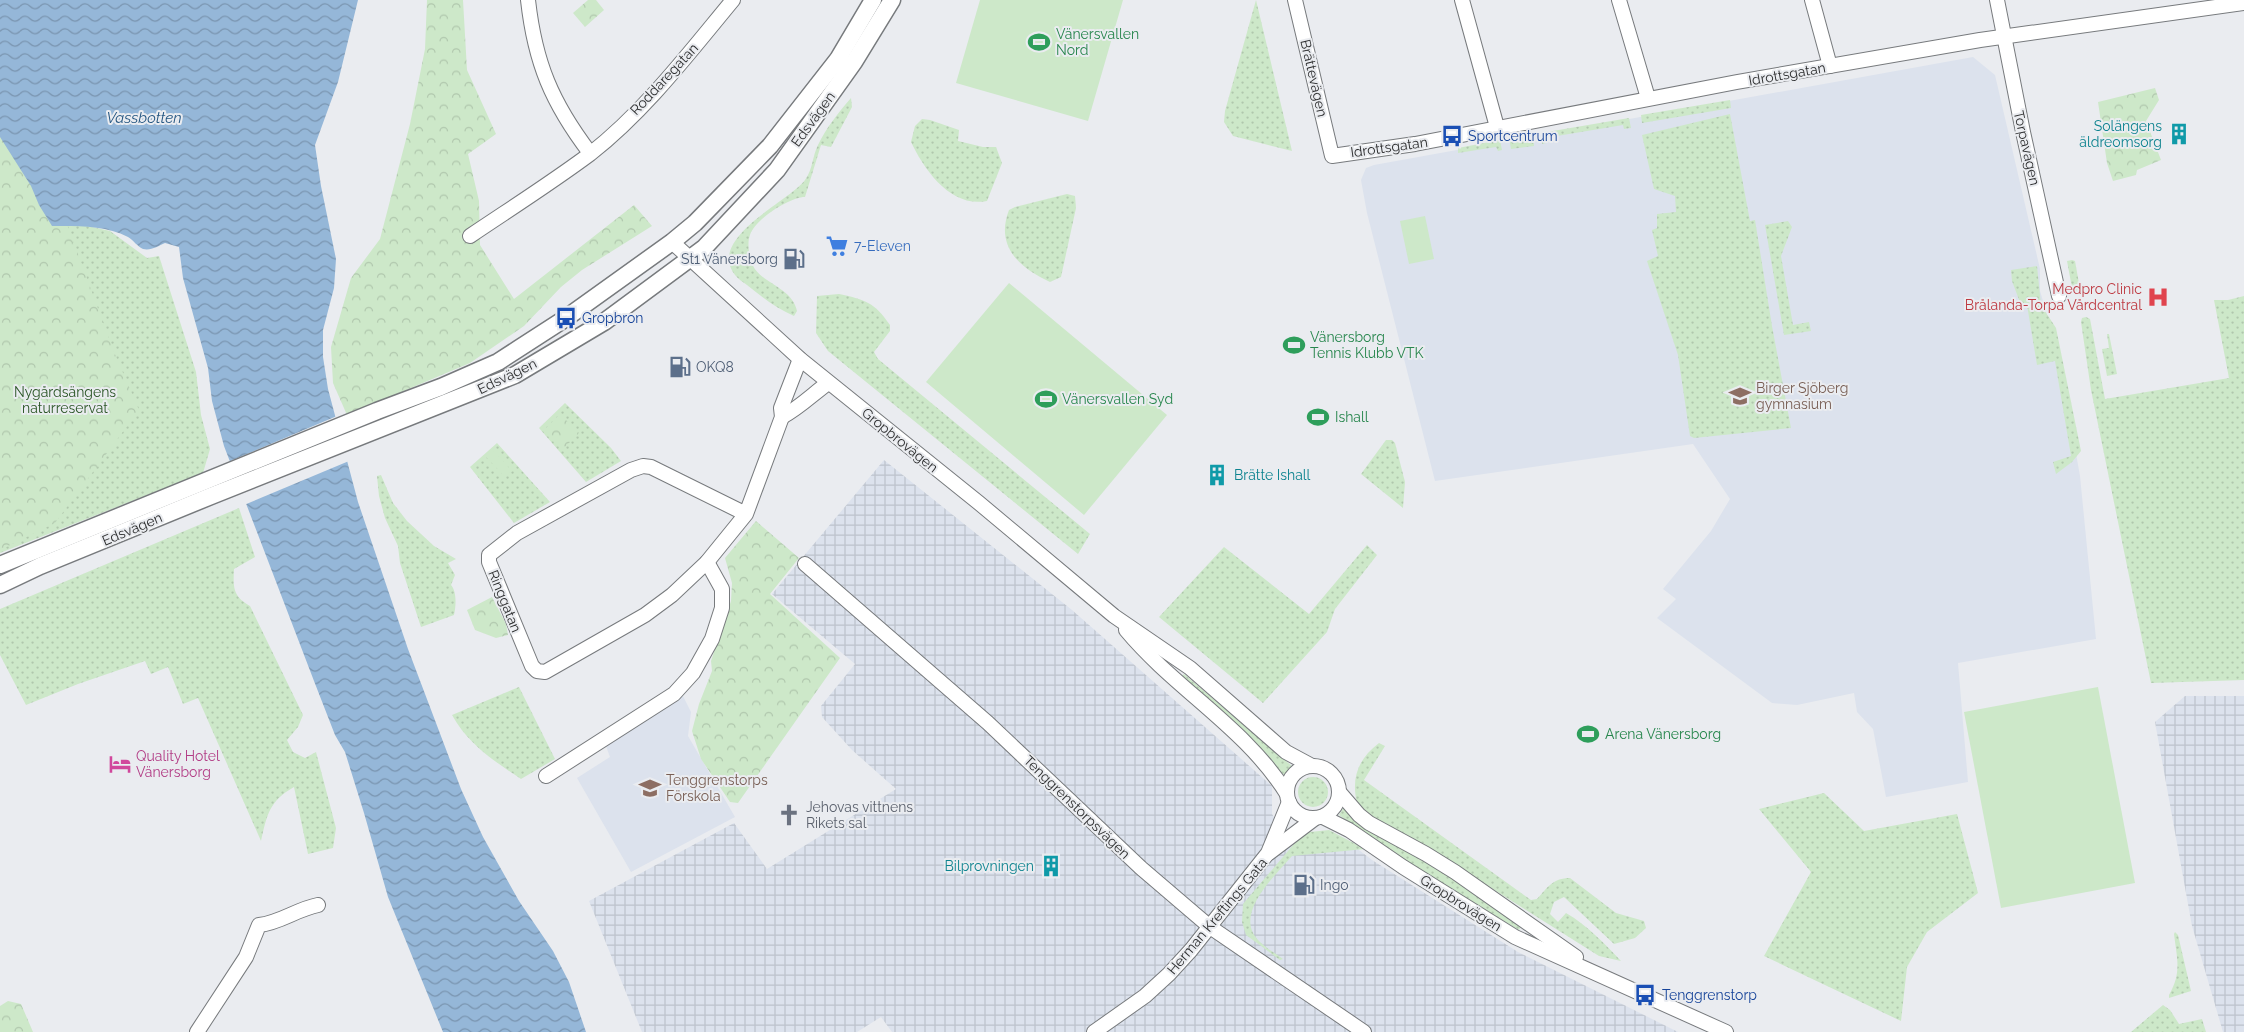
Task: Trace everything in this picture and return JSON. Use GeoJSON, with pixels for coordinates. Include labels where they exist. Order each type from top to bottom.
{"type":"FeatureCollection","features":[{"type":"Feature","properties":{"kind":"main road","name":"Edsvägen"},"geometry":{"type":"LineString","coordinates":[[0,585],[377,411],[441,387],[498,362],[566,318],[672,242],[695,222],[770,146],[838,59],[873,0]]}},
{"type":"Feature","properties":{"kind":"main road","name":"Edsvägen"},"geometry":{"type":"LineString","coordinates":[[0,565],[382,427],[515,375],[604,322],[704,248],[777,170],[854,62],[892,0]]}},
{"type":"Feature","properties":{"kind":"street"},"geometry":{"type":"LineString","coordinates":[[528,0],[533,35],[546,80],[562,114],[590,153]]}},
{"type":"Feature","properties":{"kind":"street","name":"Roddaregatan"},"geometry":{"type":"LineString","coordinates":[[470,236],[590,153],[643,104],[733,0]]}},
{"type":"Feature","properties":{"kind":"street","name":"Brättevägen"},"geometry":{"type":"LineString","coordinates":[[1295,0],[1332,156]]}},
{"type":"Feature","properties":{"kind":"street"},"geometry":{"type":"LineString","coordinates":[[1462,0],[1497,127]]}},
{"type":"Feature","properties":{"kind":"street"},"geometry":{"type":"LineString","coordinates":[[1619,0],[1648,98]]}},
{"type":"Feature","properties":{"kind":"street"},"geometry":{"type":"LineString","coordinates":[[1812,0],[1830,66]]}},
{"type":"Feature","properties":{"kind":"street","name":"Torpavägen"},"geometry":{"type":"LineString","coordinates":[[1997,0],[2003,36],[2060,296]]}},
{"type":"Feature","properties":{"kind":"street","name":"Idrottsgatan"},"geometry":{"type":"LineString","coordinates":[[1332,156],[1416,144],[1648,98],[2003,36],[2212,4],[2244,3]]}},
{"type":"Feature","properties":{"kind":"street","name":"Gropbrovägen"},"geometry":{"type":"LineString","coordinates":[[672,242],[800,359],[828,382],[979,503],[1114,616],[1190,668],[1286,752],[1312,766]]}},
{"type":"Feature","properties":{"kind":"street","name":"Ringgatan"},"geometry":{"type":"LineString","coordinates":[[746,514],[651,467],[643,466],[631,470],[517,533],[489,555],[489,562],[532,666],[537,671],[545,672],[646,615],[672,595],[707,562],[746,514],[782,417],[781,408],[800,359]]}},
{"type":"Feature","properties":{"kind":"street"},"geometry":{"type":"LineString","coordinates":[[782,417],[795,410],[828,382]]}},
{"type":"Feature","properties":{"kind":"street"},"geometry":{"type":"LineString","coordinates":[[546,776],[674,694],[693,673],[712,639],[722,608],[722,589],[707,562]]}},
{"type":"Feature","properties":{"kind":"street","name":"Tenggrenstorpsvägen"},"geometry":{"type":"LineString","coordinates":[[805,564],[981,716],[1141,868],[1210,927],[1364,1032]]}},
{"type":"Feature","properties":{"kind":"street","name":"Gropbrovägen"},"geometry":{"type":"LineString","coordinates":[[1114,616],[1147,656],[1255,752],[1288,798]]}},
{"type":"Feature","properties":{"kind":"street"},"geometry":{"type":"LineString","coordinates":[[1312,766],[1321,767],[1333,775],[1340,793],[1336,806],[1318,818],[1299,814],[1288,798],[1289,784],[1294,774],[1312,766]]}},
{"type":"Feature","properties":{"kind":"street","name":"Gropbrovägen"},"geometry":{"type":"LineString","coordinates":[[1340,793],[1359,815],[1369,823],[1455,872],[1605,978]]}},
{"type":"Feature","properties":{"kind":"street","name":"Herman Kreftings Gata"},"geometry":{"type":"LineString","coordinates":[[1268,853],[1288,798]]}},
{"type":"Feature","properties":{"kind":"street","name":"Gropbrovägen"},"geometry":{"type":"LineString","coordinates":[[1318,818],[1349,830],[1403,868],[1515,937],[1720,1029],[1739,1032]]}},
{"type":"Feature","properties":{"kind":"street","name":"Herman Kreftings Gata"},"geometry":{"type":"LineString","coordinates":[[1094,1032],[1145,996],[1169,974],[1210,927],[1268,853],[1318,818]]}},
{"type":"Feature","properties":{"kind":"street"},"geometry":{"type":"LineString","coordinates":[[197,1032],[246,957],[259,925],[271,924],[302,908],[318,904]]}},
{"type":"Feature","properties":{"kind":"shaded area","name":"Birger Sjöberg gymnasium"},"geometry":{"type":"Polygon","coordinates":[[[1973,57],[1995,75],[2040,269],[2040,291],[2057,347],[2080,476],[2096,639],[1958,663],[1968,782],[1886,797],[1873,729],[1857,712],[1854,693],[1797,705],[1772,703],[1657,618],[1676,599],[1663,589],[1711,531],[1730,499],[1693,444],[1435,481],[1367,213],[1361,180],[1366,168],[1374,165],[1973,57]]]}},
{"type":"Feature","properties":{"kind":"shaded area"},"geometry":{"type":"Polygon","coordinates":[[[884,460],[1072,610],[1272,786],[1272,814],[1295,852],[1351,844],[1372,860],[1518,952],[1678,1032],[892,1032],[881,1017],[857,1032],[642,1032],[589,901],[734,823],[767,869],[896,789],[852,750],[822,717],[821,706],[855,664],[772,594],[884,460]]]}},
{"type":"Feature","properties":{"kind":"shaded area","name":"Tenggrenstorps Förskola"},"geometry":{"type":"Polygon","coordinates":[[[683,696],[691,712],[688,736],[735,817],[631,872],[577,778],[610,757],[606,746],[683,696]]]}},
{"type":"Feature","properties":{"kind":"shaded area"},"geometry":{"type":"Polygon","coordinates":[[[2185,696],[2244,696],[2244,1032],[2223,1032],[2192,926],[2155,722],[2185,696]]]}},
{"type":"Feature","properties":{"kind":"green space"},"geometry":{"type":"Polygon","coordinates":[[[427,0],[463,0],[467,70],[496,134],[468,154],[479,201],[480,245],[514,299],[634,205],[652,226],[582,270],[561,287],[524,326],[470,363],[347,415],[333,383],[331,347],[351,278],[380,239],[410,124],[425,49],[427,0]]]}},
{"type":"Feature","properties":{"kind":"green space"},"geometry":{"type":"Polygon","coordinates":[[[588,0],[596,0],[604,10],[585,27],[573,13],[588,0]]]}},
{"type":"Feature","properties":{"kind":"green space","name":"Vänersvallen Nord"},"geometry":{"type":"Polygon","coordinates":[[[980,0],[1123,0],[1088,121],[956,83],[980,0]]]}},
{"type":"Feature","properties":{"kind":"green space"},"geometry":{"type":"Polygon","coordinates":[[[1256,0],[1292,151],[1233,136],[1224,122],[1225,111],[1256,0]]]}},
{"type":"Feature","properties":{"kind":"green space","name":"Nygårdsängens naturreservat"},"geometry":{"type":"Polygon","coordinates":[[[0,42],[114,352],[139,410],[55,523],[0,550],[0,42]]]}},
{"type":"Feature","properties":{"kind":"green space"},"geometry":{"type":"Polygon","coordinates":[[[2155,88],[2159,100],[2146,121],[2161,160],[2137,170],[2136,175],[2113,181],[2107,163],[2098,102],[2155,88]]]}},
{"type":"Feature","properties":{"kind":"green space"},"geometry":{"type":"Polygon","coordinates":[[[851,98],[852,107],[831,147],[821,145],[805,197],[791,201],[774,210],[759,222],[749,238],[748,245],[751,261],[755,269],[760,275],[789,296],[797,311],[794,316],[769,302],[735,275],[729,261],[732,248],[740,234],[805,180],[810,172],[816,149],[821,139],[833,120],[851,98]]]}},
{"type":"Feature","properties":{"kind":"green space"},"geometry":{"type":"Polygon","coordinates":[[[1730,100],[1731,108],[1642,123],[1641,115],[1730,100]]]}},
{"type":"Feature","properties":{"kind":"green space"},"geometry":{"type":"Polygon","coordinates":[[[1730,114],[1750,221],[1755,220],[1791,428],[1694,438],[1690,436],[1678,355],[1647,261],[1658,256],[1652,230],[1657,228],[1657,214],[1676,212],[1675,196],[1654,189],[1642,135],[1730,114]]]}},
{"type":"Feature","properties":{"kind":"green space"},"geometry":{"type":"Polygon","coordinates":[[[1629,118],[1631,128],[1624,129],[1623,125],[1545,138],[1546,143],[1542,144],[1541,133],[1629,118]]]}},
{"type":"Feature","properties":{"kind":"green space"},"geometry":{"type":"Polygon","coordinates":[[[922,119],[959,130],[958,141],[983,147],[996,147],[1002,163],[987,201],[974,202],[962,199],[941,185],[932,175],[911,142],[915,126],[922,119]]]}},
{"type":"Feature","properties":{"kind":"green space"},"geometry":{"type":"Polygon","coordinates":[[[1533,135],[1534,146],[1511,149],[1509,138],[1533,135]]]}},
{"type":"Feature","properties":{"kind":"green space"},"geometry":{"type":"Polygon","coordinates":[[[1500,140],[1502,150],[1498,151],[1496,147],[1458,153],[1458,148],[1500,140]]]}},
{"type":"Feature","properties":{"kind":"green space"},"geometry":{"type":"Polygon","coordinates":[[[0,160],[63,226],[88,226],[110,231],[147,258],[159,256],[196,372],[201,415],[210,449],[203,473],[0,553],[0,160]]]}},
{"type":"Feature","properties":{"kind":"green space"},"geometry":{"type":"Polygon","coordinates":[[[1067,194],[1075,196],[1076,208],[1061,277],[1050,282],[1029,270],[1013,254],[1005,234],[1005,223],[1009,210],[1015,207],[1067,194]]]}},
{"type":"Feature","properties":{"kind":"green space"},"geometry":{"type":"Polygon","coordinates":[[[1425,216],[1434,259],[1409,264],[1400,221],[1425,216]]]}},
{"type":"Feature","properties":{"kind":"green space"},"geometry":{"type":"Polygon","coordinates":[[[1788,221],[1792,227],[1781,256],[1793,325],[1809,322],[1811,331],[1784,335],[1765,225],[1788,221]]]}},
{"type":"Feature","properties":{"kind":"green space"},"geometry":{"type":"Polygon","coordinates":[[[2067,261],[2075,261],[2080,289],[2073,293],[2067,261]]]}},
{"type":"Feature","properties":{"kind":"green space"},"geometry":{"type":"Polygon","coordinates":[[[2037,266],[2041,305],[2056,328],[2081,451],[2072,462],[2056,474],[2053,462],[2071,456],[2055,361],[2037,365],[2027,305],[2021,305],[2012,281],[2011,270],[2037,266]]]}},
{"type":"Feature","properties":{"kind":"green space","name":"Vänersvallen Syd"},"geometry":{"type":"Polygon","coordinates":[[[1009,283],[1167,415],[1084,515],[926,382],[1009,283]]]}},
{"type":"Feature","properties":{"kind":"green space"},"geometry":{"type":"Polygon","coordinates":[[[839,294],[869,303],[879,311],[890,325],[890,331],[874,352],[878,359],[1090,534],[1078,554],[828,351],[816,333],[817,296],[839,294]]]}},
{"type":"Feature","properties":{"kind":"green space"},"geometry":{"type":"Polygon","coordinates":[[[2244,296],[2244,680],[2151,683],[2091,390],[2081,322],[2082,318],[2090,319],[2105,399],[2229,378],[2214,300],[2228,300],[2244,296]]]}},
{"type":"Feature","properties":{"kind":"green space"},"geometry":{"type":"Polygon","coordinates":[[[2107,334],[2109,334],[2117,374],[2107,376],[2102,349],[2109,348],[2107,334]]]}},
{"type":"Feature","properties":{"kind":"green space"},"geometry":{"type":"Polygon","coordinates":[[[565,403],[611,448],[621,461],[586,482],[539,428],[565,403]]]}},
{"type":"Feature","properties":{"kind":"green space"},"geometry":{"type":"Polygon","coordinates":[[[560,414],[579,433],[563,449],[545,429],[560,414]]]}},
{"type":"Feature","properties":{"kind":"green space"},"geometry":{"type":"Polygon","coordinates":[[[1386,440],[1392,440],[1395,443],[1405,482],[1403,508],[1361,474],[1386,440]]]}},
{"type":"Feature","properties":{"kind":"green space"},"geometry":{"type":"Polygon","coordinates":[[[497,443],[550,502],[514,523],[470,467],[497,443]]]}},
{"type":"Feature","properties":{"kind":"green space"},"geometry":{"type":"Polygon","coordinates":[[[492,449],[512,471],[505,477],[485,456],[492,449]]]}},
{"type":"Feature","properties":{"kind":"green space"},"geometry":{"type":"Polygon","coordinates":[[[381,475],[393,503],[407,521],[434,546],[456,559],[448,563],[455,575],[451,585],[456,603],[454,615],[421,627],[400,563],[398,546],[385,518],[379,496],[377,476],[381,475]]]}},
{"type":"Feature","properties":{"kind":"green space"},"geometry":{"type":"Polygon","coordinates":[[[239,508],[255,557],[234,569],[235,591],[240,599],[250,606],[303,715],[298,727],[287,740],[293,752],[305,758],[316,752],[336,828],[333,848],[308,854],[294,787],[274,803],[267,816],[261,841],[198,698],[183,704],[168,667],[151,674],[145,661],[78,684],[26,705],[0,655],[0,609],[239,508]]]}},
{"type":"Feature","properties":{"kind":"green space"},"geometry":{"type":"Polygon","coordinates":[[[756,521],[799,558],[770,594],[840,658],[738,803],[730,802],[701,759],[692,731],[699,704],[712,671],[711,661],[731,601],[732,583],[725,558],[756,521]]]}},
{"type":"Feature","properties":{"kind":"green space"},"geometry":{"type":"Polygon","coordinates":[[[1367,545],[1377,555],[1335,609],[1327,632],[1263,703],[1159,617],[1224,547],[1309,614],[1367,545]]]}},
{"type":"Feature","properties":{"kind":"green space"},"geometry":{"type":"Polygon","coordinates":[[[492,597],[506,624],[508,635],[496,638],[475,630],[467,610],[492,597]]]}},
{"type":"Feature","properties":{"kind":"green space"},"geometry":{"type":"Polygon","coordinates":[[[1184,674],[1293,767],[1284,775],[1181,677],[1184,674]]]}},
{"type":"Feature","properties":{"kind":"green space"},"geometry":{"type":"Polygon","coordinates":[[[519,687],[555,759],[521,779],[474,743],[452,715],[519,687]]]}},
{"type":"Feature","properties":{"kind":"green space"},"geometry":{"type":"Polygon","coordinates":[[[2098,687],[2135,883],[2001,908],[1964,712],[2098,687]]]}},
{"type":"Feature","properties":{"kind":"green space"},"geometry":{"type":"Polygon","coordinates":[[[1379,743],[1385,746],[1364,780],[1531,900],[1537,899],[1555,881],[1570,878],[1616,913],[1644,921],[1646,928],[1635,938],[1614,944],[1564,897],[1554,902],[1550,914],[1558,922],[1566,913],[1588,929],[1621,961],[1599,956],[1447,860],[1373,819],[1357,803],[1355,785],[1361,762],[1379,743]]]}},
{"type":"Feature","properties":{"kind":"green space"},"geometry":{"type":"Polygon","coordinates":[[[1313,777],[1324,781],[1328,792],[1324,803],[1313,807],[1302,803],[1298,792],[1302,781],[1313,777]]]}},
{"type":"Feature","properties":{"kind":"green space"},"geometry":{"type":"Polygon","coordinates":[[[1824,793],[1864,831],[1957,814],[1978,893],[1927,932],[1907,967],[1901,1021],[1764,956],[1811,872],[1759,809],[1824,793]]]}},
{"type":"Feature","properties":{"kind":"green space"},"geometry":{"type":"Polygon","coordinates":[[[1344,807],[1367,830],[1435,865],[1522,925],[1519,930],[1403,861],[1339,815],[1344,807]]]}},
{"type":"Feature","properties":{"kind":"green space"},"geometry":{"type":"Polygon","coordinates":[[[1329,830],[1365,849],[1292,856],[1270,881],[1256,902],[1250,923],[1253,933],[1262,944],[1283,959],[1280,960],[1246,935],[1242,922],[1243,904],[1299,838],[1310,832],[1329,830]]]}},
{"type":"Feature","properties":{"kind":"green space"},"geometry":{"type":"Polygon","coordinates":[[[2175,932],[2178,935],[2191,991],[2169,998],[2176,980],[2178,966],[2175,932]]]}},
{"type":"Feature","properties":{"kind":"green space"},"geometry":{"type":"Polygon","coordinates":[[[8,1001],[21,1004],[33,1032],[0,1032],[0,1006],[8,1001]]]}},
{"type":"Feature","properties":{"kind":"green space"},"geometry":{"type":"Polygon","coordinates":[[[2163,1005],[2170,1010],[2179,1024],[2202,1019],[2206,1032],[2131,1032],[2163,1005]]]}},
{"type":"Feature","properties":{"kind":"water","name":"Vassbotten"},"geometry":{"type":"Polygon","coordinates":[[[0,0],[358,0],[338,82],[315,145],[321,186],[336,259],[334,288],[323,330],[323,357],[328,389],[358,502],[408,649],[461,789],[483,837],[519,901],[553,951],[569,982],[586,1032],[443,1032],[388,897],[345,752],[335,735],[224,446],[212,401],[208,368],[183,278],[179,247],[165,243],[152,249],[143,249],[128,237],[110,230],[91,227],[52,226],[39,205],[31,186],[0,137],[0,0]]]}},
{"type":"Feature","properties":{"kind":"pier"},"geometry":{"type":"Polygon","coordinates":[[[337,416],[349,461],[244,505],[228,462],[337,416]]]}},
{"type":"Feature","properties":{"kind":"place","name":"Vänersvallen Nord"},"geometry":{"type":"Point","coordinates":[1039,42]}},
{"type":"Feature","properties":{"kind":"place","name":"Solängens äldreomsorg"},"geometry":{"type":"Point","coordinates":[2179,134]}},
{"type":"Feature","properties":{"kind":"place","name":"Sportcentrum"},"geometry":{"type":"Point","coordinates":[1452,136]}},
{"type":"Feature","properties":{"kind":"place","name":"7-Eleven"},"geometry":{"type":"Point","coordinates":[837,246]}},
{"type":"Feature","properties":{"kind":"place","name":"St1 Vänersborg"},"geometry":{"type":"Point","coordinates":[794,259]}},
{"type":"Feature","properties":{"kind":"place","name":"Medpro Clinic Brålanda-Torpa Vårdcentral"},"geometry":{"type":"Point","coordinates":[2158,297]}},
{"type":"Feature","properties":{"kind":"place","name":"Gropbron"},"geometry":{"type":"Point","coordinates":[566,318]}},
{"type":"Feature","properties":{"kind":"place","name":"Vänersborg Tennis Klubb VTK"},"geometry":{"type":"Point","coordinates":[1294,345]}},
{"type":"Feature","properties":{"kind":"place","name":"OKQ8"},"geometry":{"type":"Point","coordinates":[680,367]}},
{"type":"Feature","properties":{"kind":"place","name":"Birger Sjöberg gymnasium"},"geometry":{"type":"Point","coordinates":[1740,396]}},
{"type":"Feature","properties":{"kind":"place","name":"Vänersvallen Syd"},"geometry":{"type":"Point","coordinates":[1046,399]}},
{"type":"Feature","properties":{"kind":"place","name":"Ishall"},"geometry":{"type":"Point","coordinates":[1318,417]}},
{"type":"Feature","properties":{"kind":"place","name":"Brätte Ishall"},"geometry":{"type":"Point","coordinates":[1217,475]}},
{"type":"Feature","properties":{"kind":"place","name":"Arena Vänersborg"},"geometry":{"type":"Point","coordinates":[1588,734]}},
{"type":"Feature","properties":{"kind":"place","name":"Quality Hotel Vänersborg"},"geometry":{"type":"Point","coordinates":[120,764]}},
{"type":"Feature","properties":{"kind":"place","name":"Tenggrenstorps Förskola"},"geometry":{"type":"Point","coordinates":[650,788]}},
{"type":"Feature","properties":{"kind":"place","name":"Jehovas vittnens Rikets sal"},"geometry":{"type":"Point","coordinates":[789,815]}},
{"type":"Feature","properties":{"kind":"place","name":"Bilprovningen"},"geometry":{"type":"Point","coordinates":[1051,866]}},
{"type":"Feature","properties":{"kind":"place","name":"Ingo"},"geometry":{"type":"Point","coordinates":[1304,885]}},
{"type":"Feature","properties":{"kind":"place","name":"Tenggrenstorp"},"geometry":{"type":"Point","coordinates":[1645,995]}}]}
